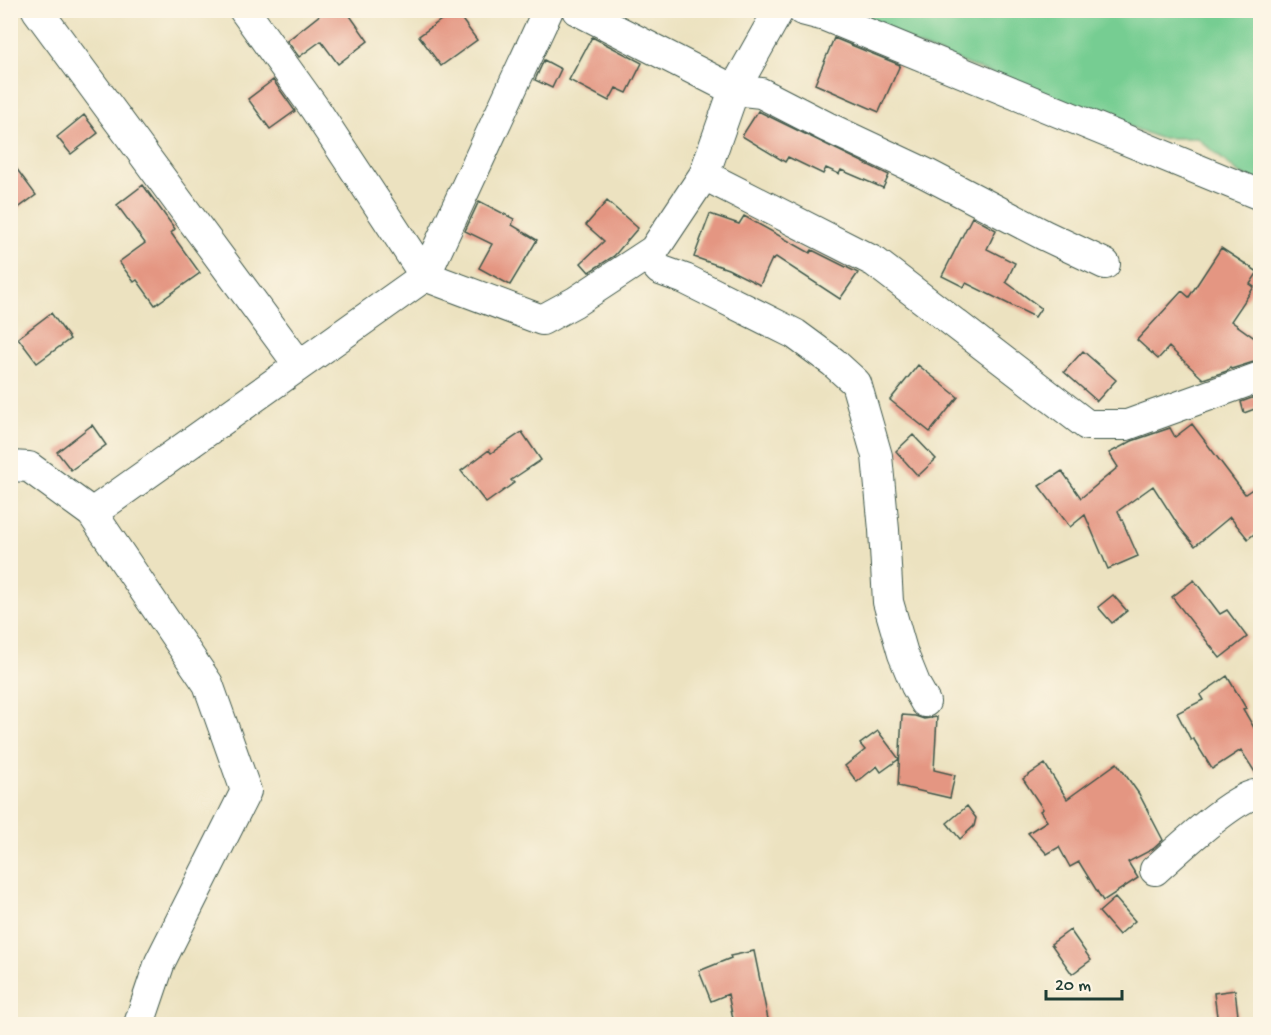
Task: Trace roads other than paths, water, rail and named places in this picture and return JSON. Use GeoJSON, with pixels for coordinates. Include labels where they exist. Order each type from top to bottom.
{"type":"FeatureCollection","features":[{"type":"Feature","properties":{"kind":"street"},"geometry":{"type":"LineString","coordinates":[[37,10],[299,365]]}},
{"type":"Feature","properties":{"kind":"street"},"geometry":{"type":"LineString","coordinates":[[244,10],[315,109],[425,276],[542,320],[575,302],[654,250]]}},
{"type":"Feature","properties":{"kind":"street"},"geometry":{"type":"LineString","coordinates":[[92,513],[425,276],[548,10]]}},
{"type":"Feature","properties":{"kind":"street"},"geometry":{"type":"LineString","coordinates":[[577,10],[734,90],[761,93],[1105,264]]}},
{"type":"Feature","properties":{"kind":"street"},"geometry":{"type":"LineString","coordinates":[[779,10],[734,90],[704,175],[654,250],[651,260],[660,270],[685,279],[795,334],[856,382],[877,456],[888,602],[903,654],[925,702]]}},
{"type":"Feature","properties":{"kind":"street"},"geometry":{"type":"LineString","coordinates":[[802,10],[825,16],[1260,195]]}},
{"type":"Feature","properties":{"kind":"street"},"geometry":{"type":"LineString","coordinates":[[704,175],[875,262],[1087,424],[1126,425],[1260,377]]}},
{"type":"Feature","properties":{"kind":"street"},"geometry":{"type":"LineString","coordinates":[[10,466],[29,467],[92,513],[208,684],[246,791],[160,962],[138,1024]]}},
{"type":"Feature","properties":{"kind":"street"},"geometry":{"type":"LineString","coordinates":[[1155,870],[1215,818],[1252,794],[1260,794]]}}]}
